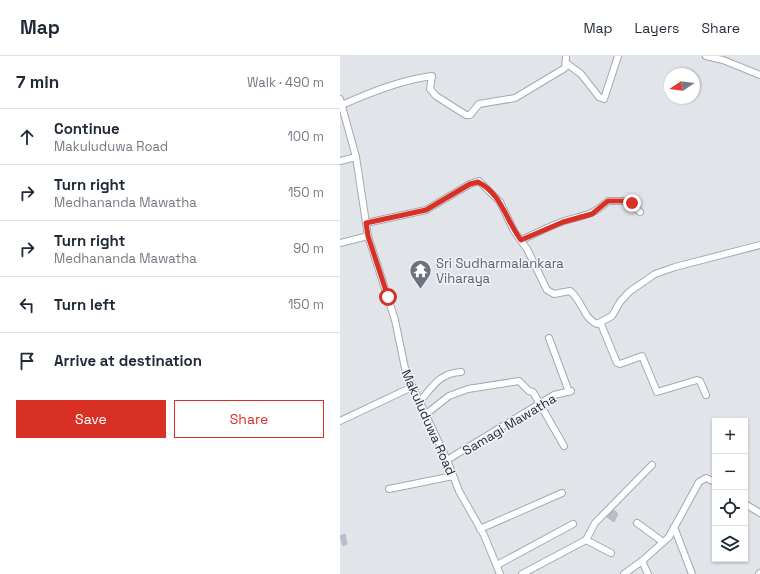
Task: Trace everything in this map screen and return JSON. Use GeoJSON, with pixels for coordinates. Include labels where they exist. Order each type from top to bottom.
{"type":"FeatureCollection","features":[{"type":"Feature","properties":{"kind":"street"},"geometry":{"type":"LineString","coordinates":[[341,102],[405,81],[432,76],[430,89],[436,96],[466,115],[470,115],[480,104],[515,98],[565,68],[566,56]]}},
{"type":"Feature","properties":{"kind":"street"},"geometry":{"type":"LineString","coordinates":[[566,63],[581,74],[604,100],[618,56]]}},
{"type":"Feature","properties":{"kind":"street"},"geometry":{"type":"LineString","coordinates":[[706,56],[723,60],[760,75]]}},
{"type":"Feature","properties":{"kind":"street","name":"Makuluduwa Road"},"geometry":{"type":"LineString","coordinates":[[341,102],[356,157],[368,236],[395,320],[402,361],[412,386],[447,460],[459,491],[480,529],[500,574]]}},
{"type":"Feature","properties":{"kind":"street"},"geometry":{"type":"LineString","coordinates":[[340,161],[356,157]]}},
{"type":"Feature","properties":{"kind":"street"},"geometry":{"type":"LineString","coordinates":[[366,223],[426,210],[470,184],[478,182],[500,202],[514,231],[521,240],[548,290],[554,294],[570,291],[575,295],[591,322],[597,324],[601,324],[612,316],[620,302],[629,292],[655,274],[675,267],[760,245]]}},
{"type":"Feature","properties":{"kind":"street"},"geometry":{"type":"LineString","coordinates":[[521,240],[563,222],[592,214],[608,201],[627,201],[640,212]]}},
{"type":"Feature","properties":{"kind":"street"},"geometry":{"type":"LineString","coordinates":[[340,243],[368,236]]}},
{"type":"Feature","properties":{"kind":"street"},"geometry":{"type":"LineString","coordinates":[[601,324],[617,363],[620,364],[640,356],[644,357],[657,392],[697,380],[700,381],[706,395]]}},
{"type":"Feature","properties":{"kind":"street","name":"Samagi Mawatha"},"geometry":{"type":"LineString","coordinates":[[447,460],[554,395],[570,391],[549,338]]}},
{"type":"Feature","properties":{"kind":"street"},"geometry":{"type":"LineString","coordinates":[[420,401],[444,375],[451,372],[461,372]]}},
{"type":"Feature","properties":{"kind":"street"},"geometry":{"type":"LineString","coordinates":[[426,414],[450,396],[468,389],[521,381],[527,389],[533,392],[541,403],[564,446]]}},
{"type":"Feature","properties":{"kind":"street"},"geometry":{"type":"LineString","coordinates":[[340,421],[412,386]]}},
{"type":"Feature","properties":{"kind":"street"},"geometry":{"type":"LineString","coordinates":[[522,574],[586,540],[595,523],[652,465]]}},
{"type":"Feature","properties":{"kind":"street"},"geometry":{"type":"LineString","coordinates":[[389,489],[453,476]]}},
{"type":"Feature","properties":{"kind":"street"},"geometry":{"type":"LineString","coordinates":[[624,574],[642,561],[669,537],[699,482],[706,478],[712,481]]}},
{"type":"Feature","properties":{"kind":"street"},"geometry":{"type":"LineString","coordinates":[[480,529],[562,493]]}},
{"type":"Feature","properties":{"kind":"street"},"geometry":{"type":"LineString","coordinates":[[748,506],[760,512]]}},
{"type":"Feature","properties":{"kind":"street"},"geometry":{"type":"LineString","coordinates":[[637,523],[663,542]]}},
{"type":"Feature","properties":{"kind":"street"},"geometry":{"type":"LineString","coordinates":[[497,565],[573,524]]}},
{"type":"Feature","properties":{"kind":"street"},"geometry":{"type":"LineString","coordinates":[[674,527],[692,574]]}},
{"type":"Feature","properties":{"kind":"street"},"geometry":{"type":"LineString","coordinates":[[586,540],[611,553]]}},
{"type":"Feature","properties":{"kind":"street"},"geometry":{"type":"LineString","coordinates":[[642,561],[648,574]]}},
{"type":"Feature","properties":{"kind":"building"},"geometry":{"type":"Polygon","coordinates":[[[614,510],[618,514],[614,522],[607,517],[614,510]]]}},
{"type":"Feature","properties":{"kind":"building"},"geometry":{"type":"Polygon","coordinates":[[[345,534],[347,544],[343,546],[340,536],[345,534]]]}},
{"type":"Feature","properties":{"kind":"place","name":"Sri Sudharmalankara Viharaya"},"geometry":{"type":"Point","coordinates":[421,290]}},
{"type":"Feature","properties":{"kind":"route"},"geometry":{"type":"LineString","coordinates":[[388,297],[368,236],[366,223],[426,210],[475,182],[483,184],[494,194],[500,202],[514,231],[521,240],[563,222],[592,214],[603,208],[608,201],[627,201],[632,203]]}}]}
